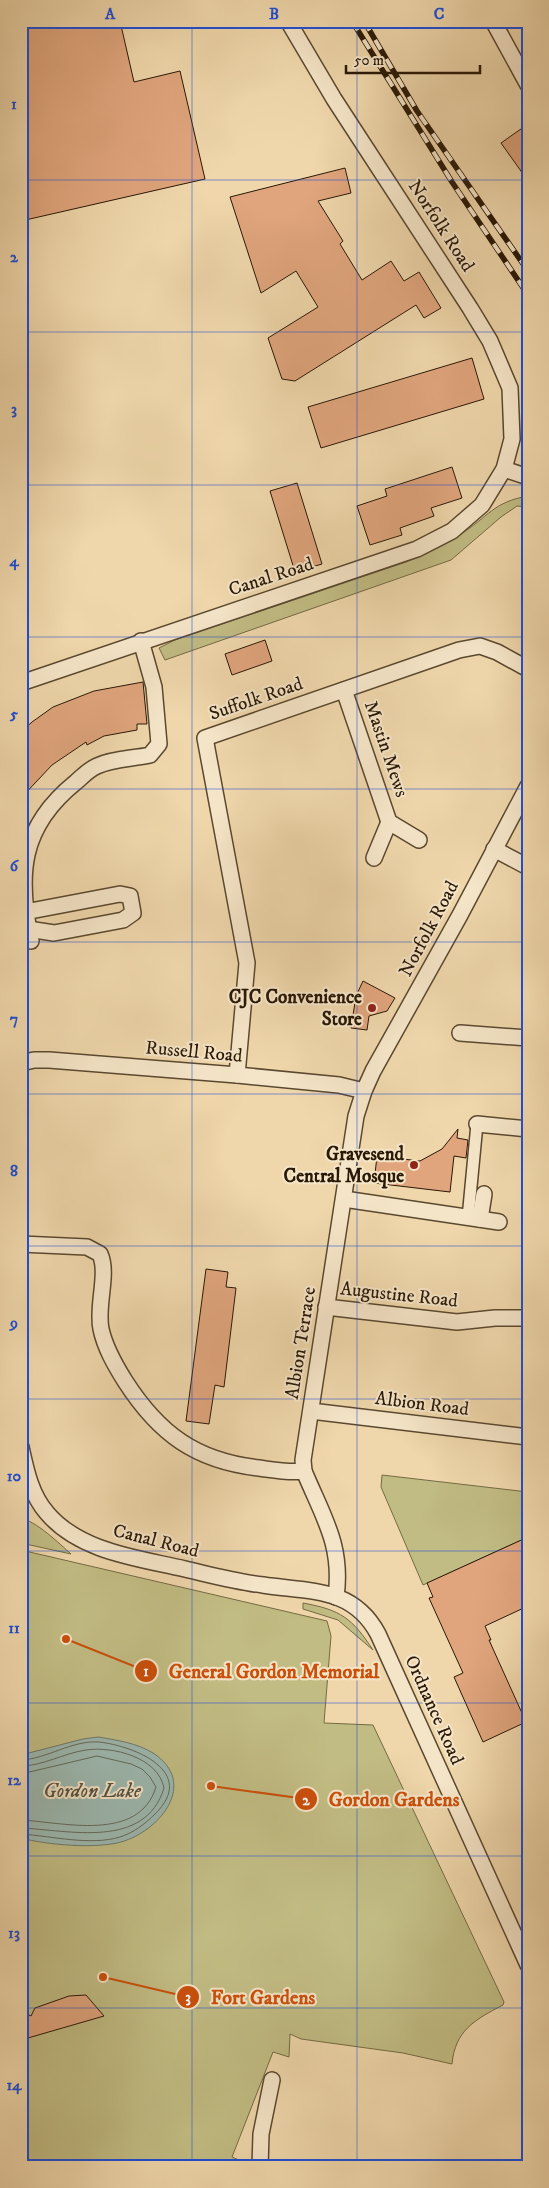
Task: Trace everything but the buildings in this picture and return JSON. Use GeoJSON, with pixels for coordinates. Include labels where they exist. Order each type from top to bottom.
{"type":"FeatureCollection","features":[{"type":"Feature","properties":{"kind":"street","name":"Norfolk Road"},"geometry":{"type":"LineString","coordinates":[[288,21],[334,99],[490,341],[510,388],[512,439],[504,469]]}},
{"type":"Feature","properties":{"kind":"street"},"geometry":{"type":"LineString","coordinates":[[492,21],[528,85]]}},
{"type":"Feature","properties":{"kind":"street"},"geometry":{"type":"LineString","coordinates":[[504,469],[528,477]]}},
{"type":"Feature","properties":{"kind":"street","name":"Canal Road"},"geometry":{"type":"LineString","coordinates":[[21,683],[416,549],[452,531],[482,505],[504,469]]}},
{"type":"Feature","properties":{"kind":"street"},"geometry":{"type":"LineString","coordinates":[[25,912],[120,894],[129,895],[132,899],[133,913],[124,920],[52,933],[29,935],[25,912],[22,884],[26,857],[34,835],[52,805],[90,769],[111,761],[150,755],[159,744],[153,682],[141,641]]}},
{"type":"Feature","properties":{"kind":"street","name":"Suffolk Road"},"geometry":{"type":"LineString","coordinates":[[237,1075],[247,963],[205,738],[459,650],[480,646],[497,652],[528,669]]}},
{"type":"Feature","properties":{"kind":"street","name":"Mastin Mews"},"geometry":{"type":"LineString","coordinates":[[344,690],[389,822]]}},
{"type":"Feature","properties":{"kind":"street","name":"Norfolk Road"},"geometry":{"type":"LineString","coordinates":[[364,1090],[528,786]]}},
{"type":"Feature","properties":{"kind":"street"},"geometry":{"type":"LineString","coordinates":[[374,858],[389,822],[419,840]]}},
{"type":"Feature","properties":{"kind":"street"},"geometry":{"type":"LineString","coordinates":[[494,849],[528,867]]}},
{"type":"Feature","properties":{"kind":"street"},"geometry":{"type":"LineString","coordinates":[[460,1033],[528,1038]]}},
{"type":"Feature","properties":{"kind":"street","name":"Russell Road"},"geometry":{"type":"LineString","coordinates":[[21,1063],[44,1060],[237,1075],[364,1090]]}},
{"type":"Feature","properties":{"kind":"street","name":"Albion Terrace"},"geometry":{"type":"LineString","coordinates":[[336,1597],[339,1574],[336,1550],[304,1471],[311,1411],[354,1124],[364,1090]]}},
{"type":"Feature","properties":{"kind":"street"},"geometry":{"type":"LineString","coordinates":[[474,1219],[477,1124],[528,1129]]}},
{"type":"Feature","properties":{"kind":"street"},"geometry":{"type":"LineString","coordinates":[[474,1219],[484,1194]]}},
{"type":"Feature","properties":{"kind":"street"},"geometry":{"type":"LineString","coordinates":[[344,1199],[499,1222]]}},
{"type":"Feature","properties":{"kind":"street"},"geometry":{"type":"LineString","coordinates":[[21,1244],[87,1247],[100,1254],[103,1266],[100,1321],[107,1349],[138,1401],[170,1436],[200,1453],[236,1465],[304,1471]]}},
{"type":"Feature","properties":{"kind":"street","name":"Augustine Road"},"geometry":{"type":"LineString","coordinates":[[326,1307],[457,1322],[495,1318],[528,1318]]}},
{"type":"Feature","properties":{"kind":"street","name":"Albion Road"},"geometry":{"type":"LineString","coordinates":[[311,1411],[528,1437]]}},
{"type":"Feature","properties":{"kind":"street","name":"Canal Road"},"geometry":{"type":"LineString","coordinates":[[21,1447],[27,1494],[67,1532],[112,1552],[251,1584],[336,1597]]}},
{"type":"Feature","properties":{"kind":"street","name":"Ordnance Road"},"geometry":{"type":"LineString","coordinates":[[336,1597],[360,1608],[378,1634],[528,1965]]}},
{"type":"Feature","properties":{"kind":"street"},"geometry":{"type":"LineString","coordinates":[[260,2167],[260,2134],[272,2080]]}},
{"type":"Feature","properties":{"kind":"shaded area"},"geometry":{"type":"Polygon","coordinates":[[[528,496],[528,507],[517,506],[501,517],[451,560],[165,660],[159,648],[175,640],[406,562],[434,550],[455,538],[499,506],[528,496]]]}},
{"type":"Feature","properties":{"kind":"shaded area"},"geometry":{"type":"Polygon","coordinates":[[[382,1475],[528,1492],[528,1537],[423,1585],[381,1487],[382,1475]]]}},
{"type":"Feature","properties":{"kind":"shaded area"},"geometry":{"type":"Polygon","coordinates":[[[21,1519],[33,1523],[71,1554],[21,1543],[21,1519]]]}},
{"type":"Feature","properties":{"kind":"shaded area"},"geometry":{"type":"Polygon","coordinates":[[[21,1550],[327,1621],[331,1636],[324,1723],[373,1725],[504,2002],[503,2005],[475,2022],[462,2035],[457,2043],[452,2064],[403,2053],[301,2039],[290,2034],[289,2057],[273,2052],[232,2157],[248,2164],[246,2167],[21,2167],[21,1550]]]}},
{"type":"Feature","properties":{"kind":"shaded area"},"geometry":{"type":"Polygon","coordinates":[[[303,1603],[327,1609],[344,1617],[359,1630],[373,1650],[338,1620],[303,1609],[303,1603]]]}},
{"type":"Feature","properties":{"kind":"water","name":"Gordon Lake"},"geometry":{"type":"Polygon","coordinates":[[[98,1737],[126,1742],[140,1747],[153,1753],[166,1765],[173,1778],[173,1791],[169,1805],[160,1817],[149,1828],[135,1836],[111,1844],[71,1845],[44,1843],[21,1838],[21,1755],[98,1737]]]}},
{"type":"Feature","properties":{"kind":"railway"},"geometry":{"type":"LineString","coordinates":[[352,21],[452,182],[528,295]]}},
{"type":"Feature","properties":{"kind":"railway"},"geometry":{"type":"LineString","coordinates":[[364,21],[417,111],[528,271]]}},
{"type":"Feature","properties":{"kind":"place","name":"CJC Convenience Store"},"geometry":{"type":"Point","coordinates":[372,1008]}},
{"type":"Feature","properties":{"kind":"place","name":"Gravesend Central Mosque"},"geometry":{"type":"Point","coordinates":[414,1165]}},
{"type":"Feature","properties":{"kind":"place","name":"General Gordon Memorial"},"geometry":{"type":"Point","coordinates":[66,1639]}},
{"type":"Feature","properties":{"kind":"place","name":"Gordon Gardens"},"geometry":{"type":"Point","coordinates":[211,1786]}},
{"type":"Feature","properties":{"kind":"place","name":"Fort Gardens"},"geometry":{"type":"Point","coordinates":[103,1977]}}]}
